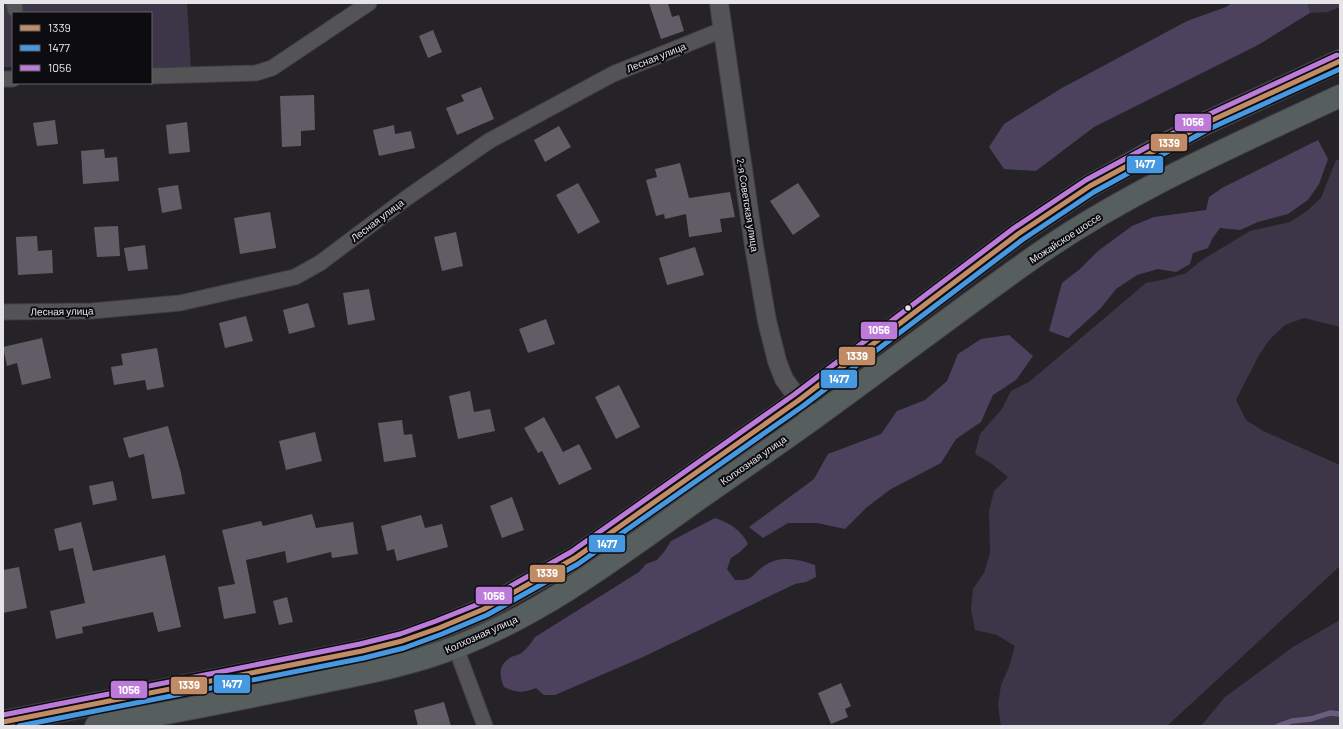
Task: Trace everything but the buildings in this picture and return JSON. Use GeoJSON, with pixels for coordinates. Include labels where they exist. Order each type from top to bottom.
{"type":"FeatureCollection","features":[{"type":"Feature","properties":{"kind":"main road"},"geometry":{"type":"LineString","coordinates":[[3,722],[362,651],[402,641],[439,628],[484,609],[575,558],[799,400],[1018,234],[1090,186],[1206,123],[1340,61]]}},
{"type":"Feature","properties":{"kind":"main road","name":"Можайское шоссе"},"geometry":{"type":"LineString","coordinates":[[813,418],[1030,260],[1107,210],[1177,172],[1340,96]]}},
{"type":"Feature","properties":{"kind":"main road","name":"Колхозная улица"},"geometry":{"type":"LineString","coordinates":[[96,726],[231,701],[366,673],[456,648],[542,605],[589,577],[813,418]]}},
{"type":"Feature","properties":{"kind":"street"},"geometry":{"type":"LineString","coordinates":[[152,76],[256,73],[272,68],[369,3]]}},
{"type":"Feature","properties":{"kind":"street","name":"2-я Советская улица"},"geometry":{"type":"LineString","coordinates":[[719,3],[754,246],[767,321],[777,361],[784,380],[813,418]]}},
{"type":"Feature","properties":{"kind":"street","name":"Лесная улица"},"geometry":{"type":"LineString","coordinates":[[3,312],[92,311],[180,303],[295,277],[320,263],[408,197],[488,141],[613,74],[722,30]]}},
{"type":"Feature","properties":{"kind":"street"},"geometry":{"type":"LineString","coordinates":[[456,648],[485,726]]}},
{"type":"Feature","properties":{"kind":"shaded area"},"geometry":{"type":"Polygon","coordinates":[[[3,3],[187,3],[191,69],[152,68],[152,12],[12,12],[12,67],[3,67],[3,3]]]}},
{"type":"Feature","properties":{"kind":"shaded area"},"geometry":{"type":"Polygon","coordinates":[[[1232,3],[1308,3],[1310,13],[1258,45],[1094,127],[1036,171],[1004,169],[989,147],[1004,124],[1062,88],[1187,21],[1226,7],[1232,3]]]}},
{"type":"Feature","properties":{"kind":"shaded area"},"geometry":{"type":"Polygon","coordinates":[[[1308,3],[1340,3],[1340,7],[1328,12],[1310,13],[1308,3]]]}},
{"type":"Feature","properties":{"kind":"shaded area"},"geometry":{"type":"Polygon","coordinates":[[[1318,140],[1328,159],[1319,184],[1308,200],[1288,214],[1258,222],[1240,230],[1220,228],[1212,239],[1208,248],[1193,253],[1190,264],[1176,272],[1158,269],[1137,275],[1116,289],[1101,308],[1068,338],[1049,331],[1062,283],[1080,269],[1098,251],[1132,226],[1154,217],[1206,210],[1209,197],[1222,188],[1318,140]]]}},
{"type":"Feature","properties":{"kind":"shaded area"},"geometry":{"type":"Polygon","coordinates":[[[1336,160],[1340,160],[1340,327],[1304,318],[1285,325],[1270,339],[1259,355],[1236,400],[1246,420],[1263,431],[1340,465],[1340,566],[1167,726],[1001,726],[998,705],[1001,685],[1009,667],[1015,646],[997,635],[975,630],[971,609],[973,589],[984,573],[990,553],[989,511],[994,491],[1008,477],[992,464],[975,454],[980,434],[1002,409],[1011,391],[1029,382],[1146,283],[1186,273],[1202,260],[1250,231],[1290,222],[1307,211],[1321,198],[1336,160]]]}},
{"type":"Feature","properties":{"kind":"shaded area"},"geometry":{"type":"Polygon","coordinates":[[[1009,335],[1033,356],[1016,380],[993,395],[981,422],[956,439],[941,463],[891,489],[867,507],[845,529],[817,523],[788,523],[763,538],[749,527],[814,479],[828,454],[881,434],[897,411],[925,400],[947,381],[958,354],[981,339],[1009,335]]]}},
{"type":"Feature","properties":{"kind":"shaded area"},"geometry":{"type":"Polygon","coordinates":[[[715,518],[726,522],[738,531],[748,544],[731,558],[727,569],[735,580],[746,580],[752,577],[764,566],[776,560],[783,559],[802,561],[815,565],[816,577],[806,582],[795,584],[643,657],[555,695],[544,695],[536,688],[520,692],[504,687],[501,678],[501,670],[504,663],[511,657],[520,654],[535,637],[639,572],[646,564],[657,560],[671,541],[715,518]]]}},
{"type":"Feature","properties":{"kind":"shaded area"},"geometry":{"type":"Polygon","coordinates":[[[1340,620],[1340,726],[1201,726],[1225,697],[1293,647],[1340,620]]]}},
{"type":"Feature","properties":{"kind":"waterway"},"geometry":{"type":"LineString","coordinates":[[1278,726],[1292,721],[1311,719],[1330,713],[1340,714]]}},
{"type":"Feature","properties":{"kind":"transit line","name":"1056"},"geometry":{"type":"LineString","coordinates":[[3,715],[360,644],[400,634],[481,603],[571,552],[795,394],[1014,228],[1086,180],[1203,117],[1337,55]]}},
{"type":"Feature","properties":{"kind":"transit line","name":"1339"},"geometry":{"type":"LineString","coordinates":[[3,722],[362,651],[402,641],[439,628],[484,609],[575,558],[799,400],[1018,234],[1090,186],[1206,123],[1340,61]]}},
{"type":"Feature","properties":{"kind":"transit line","name":"1477"},"geometry":{"type":"LineString","coordinates":[[19,726],[364,658],[404,648],[487,615],[578,564],[803,406],[1022,240],[1094,192],[1209,129],[1340,69]]}}]}
